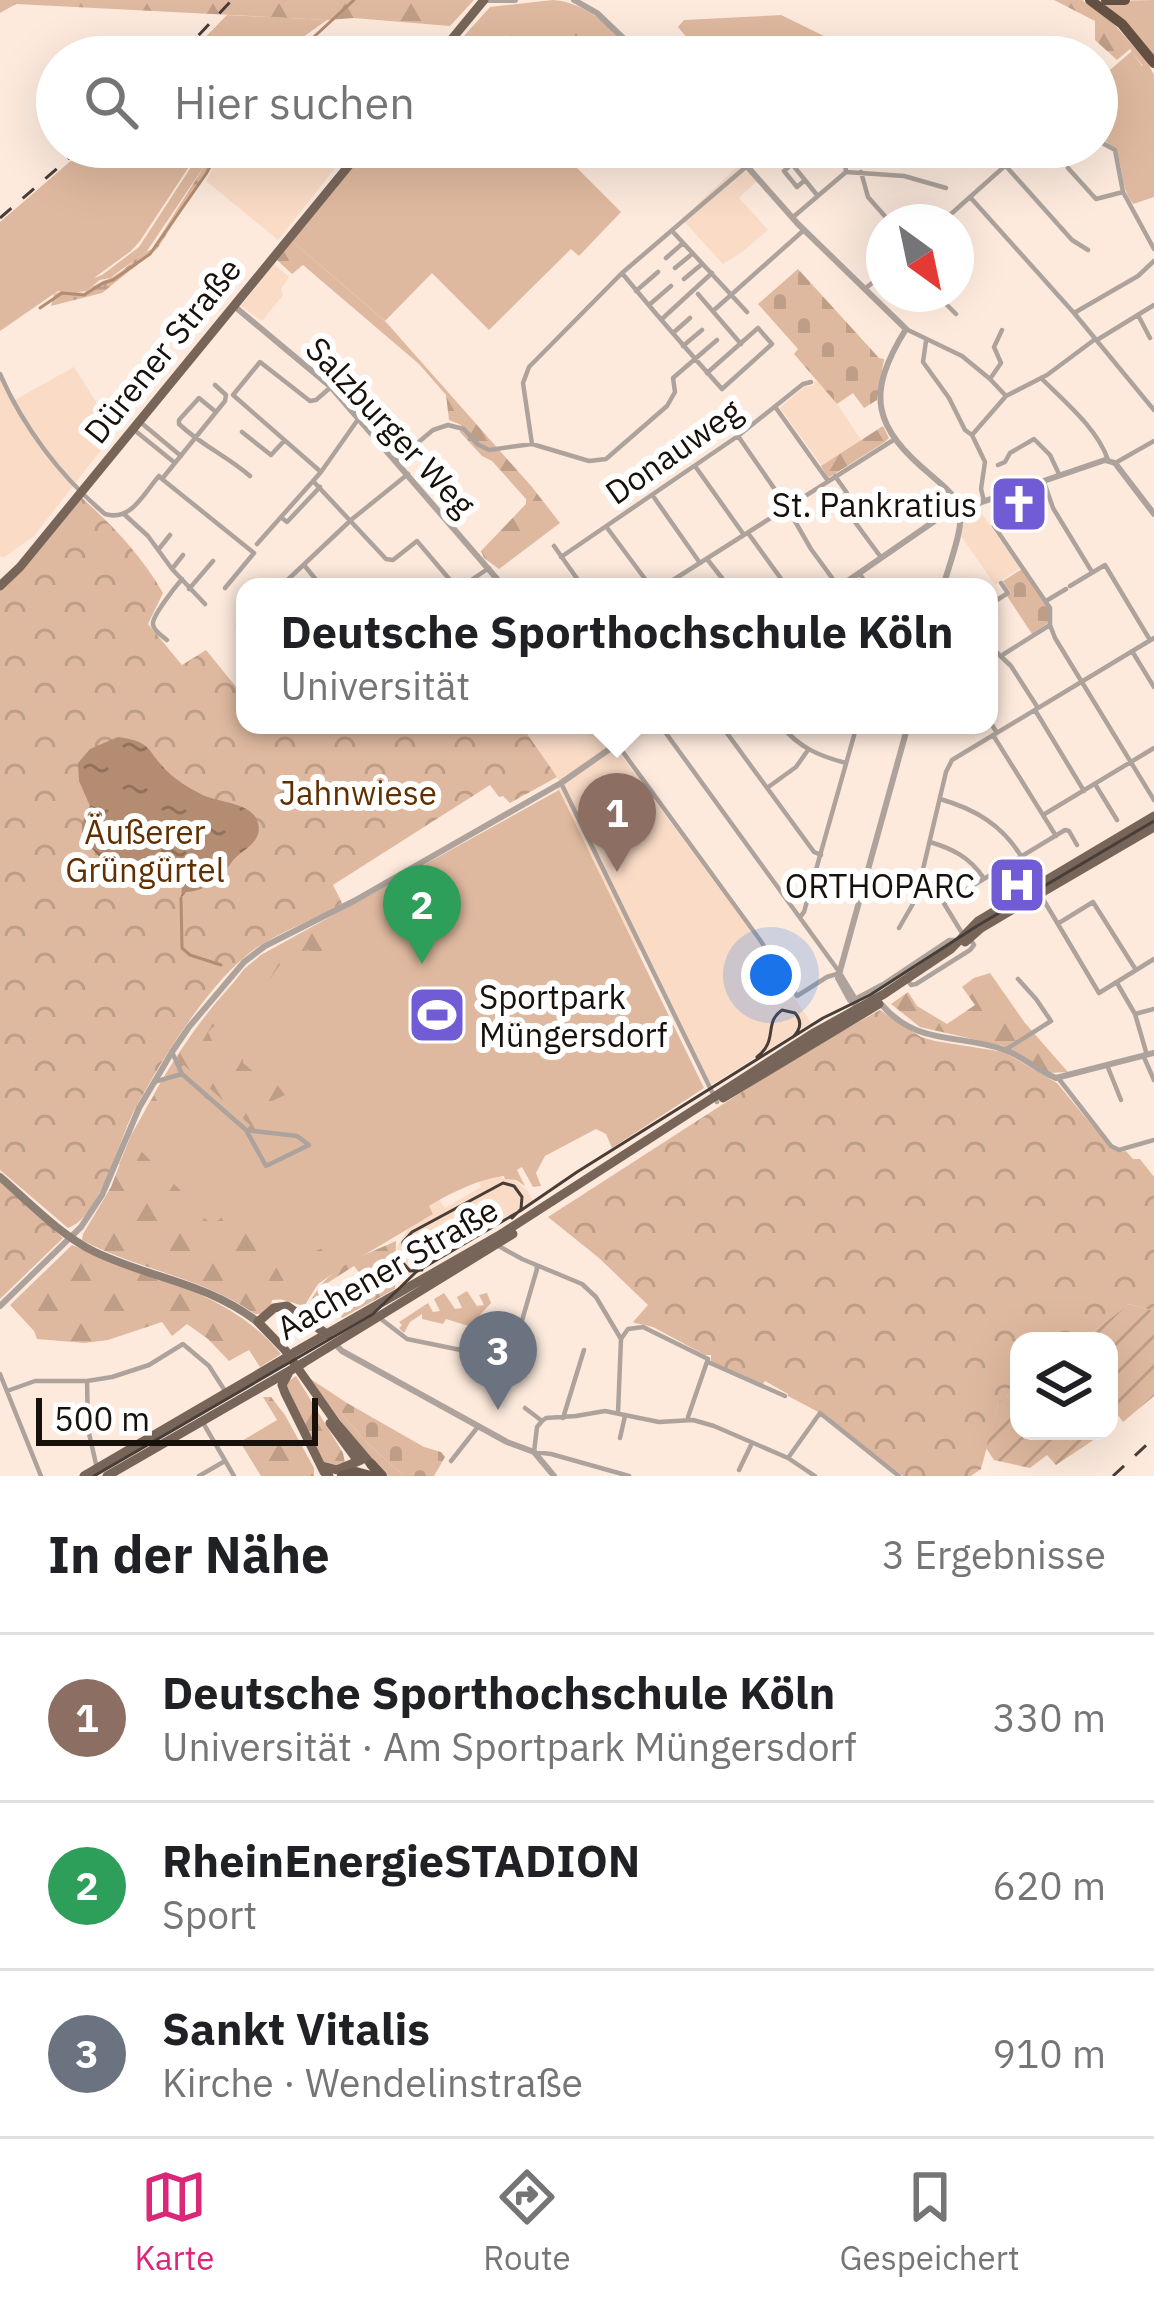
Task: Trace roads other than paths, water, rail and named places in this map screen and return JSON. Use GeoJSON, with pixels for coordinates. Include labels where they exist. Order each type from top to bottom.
{"type":"FeatureCollection","features":[{"type":"Feature","properties":{"kind":"highway"},"geometry":{"type":"LineString","coordinates":[[1090,0],[1122,24],[1154,63]]}},
{"type":"Feature","properties":{"kind":"highway"},"geometry":{"type":"LineString","coordinates":[[1106,0],[1125,0]]}},
{"type":"Feature","properties":{"kind":"highway"},"geometry":{"type":"LineString","coordinates":[[342,1473],[366,1466],[382,1476]]}},
{"type":"Feature","properties":{"kind":"main road"},"geometry":{"type":"LineString","coordinates":[[455,36],[486,0]]}},
{"type":"Feature","properties":{"kind":"main road","name":"Dürener Straße"},"geometry":{"type":"LineString","coordinates":[[0,586],[347,168]]}},
{"type":"Feature","properties":{"kind":"main road","name":"Aachener Straße"},"geometry":{"type":"LineString","coordinates":[[84,1476],[103,1472],[202,1421],[352,1334],[818,1031],[910,983],[955,951],[964,937],[1040,894],[1154,816]]}},
{"type":"Feature","properties":{"kind":"main road","name":"Aachener Straße"},"geometry":{"type":"LineString","coordinates":[[879,1001],[951,949],[978,921],[1154,827]]}},
{"type":"Feature","properties":{"kind":"main road"},"geometry":{"type":"LineString","coordinates":[[0,1177],[72,1238],[109,1258],[207,1291],[259,1323],[366,1466]]}},
{"type":"Feature","properties":{"kind":"main road","name":"Aachener Straße"},"geometry":{"type":"LineString","coordinates":[[103,1472],[298,1350],[497,1240]]}},
{"type":"Feature","properties":{"kind":"main road"},"geometry":{"type":"LineString","coordinates":[[259,1323],[289,1307],[335,1344]]}},
{"type":"Feature","properties":{"kind":"main road"},"geometry":{"type":"LineString","coordinates":[[272,1335],[274,1312]]}},
{"type":"Feature","properties":{"kind":"main road"},"geometry":{"type":"LineString","coordinates":[[298,1350],[314,1336],[314,1324]]}},
{"type":"Feature","properties":{"kind":"main road"},"geometry":{"type":"LineString","coordinates":[[291,1370],[282,1385],[326,1471],[342,1473],[366,1466]]}},
{"type":"Feature","properties":{"kind":"main road"},"geometry":{"type":"LineString","coordinates":[[310,1387],[344,1443],[366,1466]]}},
{"type":"Feature","properties":{"kind":"main road"},"geometry":{"type":"LineString","coordinates":[[248,1394],[272,1392],[293,1414]]}},
{"type":"Feature","properties":{"kind":"main road"},"geometry":{"type":"LineString","coordinates":[[342,1473],[344,1443]]}},
{"type":"Feature","properties":{"kind":"street"},"geometry":{"type":"LineString","coordinates":[[486,0],[512,0]]}},
{"type":"Feature","properties":{"kind":"street"},"geometry":{"type":"LineString","coordinates":[[574,0],[598,13],[622,36]]}},
{"type":"Feature","properties":{"kind":"street"},"geometry":{"type":"LineString","coordinates":[[1118,160],[1123,192],[1154,249]]}},
{"type":"Feature","properties":{"kind":"street"},"geometry":{"type":"LineString","coordinates":[[532,444],[524,376],[622,273],[745,168]]}},
{"type":"Feature","properties":{"kind":"street"},"geometry":{"type":"LineString","coordinates":[[749,168],[792,218],[866,288]]}},
{"type":"Feature","properties":{"kind":"street"},"geometry":{"type":"LineString","coordinates":[[845,168],[846,172]]}},
{"type":"Feature","properties":{"kind":"street"},"geometry":{"type":"LineString","coordinates":[[961,204],[1002,168]]}},
{"type":"Feature","properties":{"kind":"street"},"geometry":{"type":"LineString","coordinates":[[1008,168],[1072,240],[1088,250]]}},
{"type":"Feature","properties":{"kind":"street"},"geometry":{"type":"LineString","coordinates":[[1068,168],[1096,199],[1123,192]]}},
{"type":"Feature","properties":{"kind":"street"},"geometry":{"type":"LineString","coordinates":[[792,218],[846,172],[904,176],[946,188]]}},
{"type":"Feature","properties":{"kind":"street"},"geometry":{"type":"LineString","coordinates":[[861,172],[874,204]]}},
{"type":"Feature","properties":{"kind":"street"},"geometry":{"type":"LineString","coordinates":[[805,181],[817,195]]}},
{"type":"Feature","properties":{"kind":"street"},"geometry":{"type":"LineString","coordinates":[[970,196],[1154,410]]}},
{"type":"Feature","properties":{"kind":"street"},"geometry":{"type":"LineString","coordinates":[[712,311],[804,230]]}},
{"type":"Feature","properties":{"kind":"street"},"geometry":{"type":"LineString","coordinates":[[672,231],[747,312]]}},
{"type":"Feature","properties":{"kind":"street"},"geometry":{"type":"LineString","coordinates":[[666,258],[683,243]]}},
{"type":"Feature","properties":{"kind":"street"},"geometry":{"type":"LineString","coordinates":[[675,268],[692,254]]}},
{"type":"Feature","properties":{"kind":"street"},"geometry":{"type":"LineString","coordinates":[[1075,313],[1154,261]]}},
{"type":"Feature","properties":{"kind":"street"},"geometry":{"type":"LineString","coordinates":[[684,279],[702,264]]}},
{"type":"Feature","properties":{"kind":"street"},"geometry":{"type":"LineString","coordinates":[[636,291],[658,272]]}},
{"type":"Feature","properties":{"kind":"street"},"geometry":{"type":"LineString","coordinates":[[622,273],[683,346],[707,373],[722,389],[772,344],[758,328],[707,373]]}},
{"type":"Feature","properties":{"kind":"street"},"geometry":{"type":"LineString","coordinates":[[662,320],[714,276]]}},
{"type":"Feature","properties":{"kind":"street"},"geometry":{"type":"LineString","coordinates":[[649,305],[671,286]]}},
{"type":"Feature","properties":{"kind":"street"},"geometry":{"type":"LineString","coordinates":[[698,294],[741,344]]}},
{"type":"Feature","properties":{"kind":"street"},"geometry":{"type":"LineString","coordinates":[[972,435],[1006,396],[1041,379],[1154,305]]}},
{"type":"Feature","properties":{"kind":"street","name":"Salzburger Weg"},"geometry":{"type":"LineString","coordinates":[[234,306],[331,387],[497,578]]}},
{"type":"Feature","properties":{"kind":"street"},"geometry":{"type":"LineString","coordinates":[[890,312],[926,341],[957,353],[1006,396]]}},
{"type":"Feature","properties":{"kind":"street"},"geometry":{"type":"LineString","coordinates":[[1138,315],[1150,338]]}},
{"type":"Feature","properties":{"kind":"street"},"geometry":{"type":"LineString","coordinates":[[673,334],[690,318]]}},
{"type":"Feature","properties":{"kind":"street"},"geometry":{"type":"LineString","coordinates":[[906,328],[890,357],[881,388],[882,416],[895,439],[950,492],[958,508],[960,521],[945,578]]}},
{"type":"Feature","properties":{"kind":"street"},"geometry":{"type":"LineString","coordinates":[[683,346],[702,330]]}},
{"type":"Feature","properties":{"kind":"street"},"geometry":{"type":"LineString","coordinates":[[990,379],[1000,363],[994,346],[1002,330]]}},
{"type":"Feature","properties":{"kind":"street"},"geometry":{"type":"LineString","coordinates":[[396,461],[433,430],[448,424],[464,429],[487,450],[532,444],[590,461],[606,459],[671,401],[676,388],[673,378],[717,340]]}},
{"type":"Feature","properties":{"kind":"street"},"geometry":{"type":"LineString","coordinates":[[926,341],[923,362],[985,461],[981,489],[985,501]]}},
{"type":"Feature","properties":{"kind":"street"},"geometry":{"type":"LineString","coordinates":[[321,472],[232,395],[256,364],[264,364],[310,401],[331,387]]}},
{"type":"Feature","properties":{"kind":"street"},"geometry":{"type":"LineString","coordinates":[[0,374],[69,482],[105,514],[125,515],[159,476],[254,553],[225,588]]}},
{"type":"Feature","properties":{"kind":"street"},"geometry":{"type":"LineString","coordinates":[[1041,379],[1084,423],[1154,514]]}},
{"type":"Feature","properties":{"kind":"street","name":"Donauweg"},"geometry":{"type":"LineString","coordinates":[[561,557],[811,382]]}},
{"type":"Feature","properties":{"kind":"street"},"geometry":{"type":"LineString","coordinates":[[162,479],[226,397],[215,385]]}},
{"type":"Feature","properties":{"kind":"street"},"geometry":{"type":"LineString","coordinates":[[216,412],[199,398],[179,420],[180,426],[250,476]]}},
{"type":"Feature","properties":{"kind":"street"},"geometry":{"type":"LineString","coordinates":[[776,408],[828,482]]}},
{"type":"Feature","properties":{"kind":"street"},"geometry":{"type":"LineString","coordinates":[[257,544],[314,481],[359,418]]}},
{"type":"Feature","properties":{"kind":"street"},"geometry":{"type":"LineString","coordinates":[[136,425],[181,456]]}},
{"type":"Feature","properties":{"kind":"street"},"geometry":{"type":"LineString","coordinates":[[136,425],[175,463]]}},
{"type":"Feature","properties":{"kind":"street"},"geometry":{"type":"LineString","coordinates":[[242,432],[271,455],[284,441]]}},
{"type":"Feature","properties":{"kind":"street"},"geometry":{"type":"LineString","coordinates":[[147,440],[153,433]]}},
{"type":"Feature","properties":{"kind":"street"},"geometry":{"type":"LineString","coordinates":[[738,436],[832,578]]}},
{"type":"Feature","properties":{"kind":"street"},"geometry":{"type":"LineString","coordinates":[[678,578],[895,439]]}},
{"type":"Feature","properties":{"kind":"street"},"geometry":{"type":"LineString","coordinates":[[998,465],[1034,439],[1050,455],[1059,476]]}},
{"type":"Feature","properties":{"kind":"street"},"geometry":{"type":"LineString","coordinates":[[852,578],[958,508],[1112,462],[1154,441]]}},
{"type":"Feature","properties":{"kind":"street"},"geometry":{"type":"LineString","coordinates":[[694,466],[776,578]]}},
{"type":"Feature","properties":{"kind":"street"},"geometry":{"type":"LineString","coordinates":[[290,578],[408,475]]}},
{"type":"Feature","properties":{"kind":"street"},"geometry":{"type":"LineString","coordinates":[[836,476],[847,493],[838,499],[881,558]]}},
{"type":"Feature","properties":{"kind":"street"},"geometry":{"type":"LineString","coordinates":[[314,481],[389,561],[417,541],[450,578]]}},
{"type":"Feature","properties":{"kind":"street"},"geometry":{"type":"LineString","coordinates":[[69,482],[71,504]]}},
{"type":"Feature","properties":{"kind":"street"},"geometry":{"type":"LineString","coordinates":[[1044,482],[1053,508],[1093,572]]}},
{"type":"Feature","properties":{"kind":"street"},"geometry":{"type":"LineString","coordinates":[[281,516],[287,522],[320,487]]}},
{"type":"Feature","properties":{"kind":"street"},"geometry":{"type":"LineString","coordinates":[[653,496],[720,578]]}},
{"type":"Feature","properties":{"kind":"street"},"geometry":{"type":"LineString","coordinates":[[125,515],[205,604]]}},
{"type":"Feature","properties":{"kind":"street"},"geometry":{"type":"LineString","coordinates":[[607,526],[645,578]]}},
{"type":"Feature","properties":{"kind":"street"},"geometry":{"type":"LineString","coordinates":[[994,526],[1046,601],[1054,638],[1154,800]]}},
{"type":"Feature","properties":{"kind":"street"},"geometry":{"type":"LineString","coordinates":[[158,550],[170,535]]}},
{"type":"Feature","properties":{"kind":"street"},"geometry":{"type":"LineString","coordinates":[[554,546],[576,578]]}},
{"type":"Feature","properties":{"kind":"street"},"geometry":{"type":"LineString","coordinates":[[172,569],[183,555]]}},
{"type":"Feature","properties":{"kind":"street"},"geometry":{"type":"LineString","coordinates":[[190,589],[213,561]]}},
{"type":"Feature","properties":{"kind":"street"},"geometry":{"type":"LineString","coordinates":[[304,565],[315,578]]}},
{"type":"Feature","properties":{"kind":"street"},"geometry":{"type":"LineString","coordinates":[[998,732],[1152,639],[1105,565],[1046,601]]}},
{"type":"Feature","properties":{"kind":"street"},"geometry":{"type":"LineString","coordinates":[[473,578],[489,568]]}},
{"type":"Feature","properties":{"kind":"street"},"geometry":{"type":"LineString","coordinates":[[859,573],[863,578]]}},
{"type":"Feature","properties":{"kind":"street"},"geometry":{"type":"LineString","coordinates":[[167,640],[153,622],[182,579]]}},
{"type":"Feature","properties":{"kind":"street"},"geometry":{"type":"LineString","coordinates":[[998,599],[1008,592],[1001,583]]}},
{"type":"Feature","properties":{"kind":"street"},"geometry":{"type":"LineString","coordinates":[[1004,654],[1051,625]]}},
{"type":"Feature","properties":{"kind":"street"},"geometry":{"type":"LineString","coordinates":[[1132,651],[1154,687]]}},
{"type":"Feature","properties":{"kind":"street"},"geometry":{"type":"LineString","coordinates":[[998,653],[1011,666],[1084,791]]}},
{"type":"Feature","properties":{"kind":"street"},"geometry":{"type":"LineString","coordinates":[[610,734],[796,996],[840,973]]}},
{"type":"Feature","properties":{"kind":"street"},"geometry":{"type":"LineString","coordinates":[[0,1306],[72,1238],[102,1195],[135,1115],[172,1052],[231,975],[258,951],[561,783],[631,734]]}},
{"type":"Feature","properties":{"kind":"street"},"geometry":{"type":"LineString","coordinates":[[667,734],[840,973]]}},
{"type":"Feature","properties":{"kind":"street"},"geometry":{"type":"LineString","coordinates":[[728,734],[814,852],[821,855]]}},
{"type":"Feature","properties":{"kind":"street"},"geometry":{"type":"LineString","coordinates":[[790,734],[808,750],[846,763]]}},
{"type":"Feature","properties":{"kind":"street"},"geometry":{"type":"LineString","coordinates":[[800,917],[854,734]]}},
{"type":"Feature","properties":{"kind":"street"},"geometry":{"type":"LineString","coordinates":[[857,1008],[839,984],[840,973],[906,734]]}},
{"type":"Feature","properties":{"kind":"street"},"geometry":{"type":"LineString","coordinates":[[899,928],[919,886],[952,760],[995,734],[1056,836]]}},
{"type":"Feature","properties":{"kind":"street"},"geometry":{"type":"LineString","coordinates":[[1043,815],[1154,748]]}},
{"type":"Feature","properties":{"kind":"street"},"geometry":{"type":"LineString","coordinates":[[767,788],[796,767],[808,750]]}},
{"type":"Feature","properties":{"kind":"street"},"geometry":{"type":"LineString","coordinates":[[561,783],[715,1100]]}},
{"type":"Feature","properties":{"kind":"street"},"geometry":{"type":"LineString","coordinates":[[1095,784],[1117,820]]}},
{"type":"Feature","properties":{"kind":"street"},"geometry":{"type":"LineString","coordinates":[[940,800],[991,821],[1022,856]]}},
{"type":"Feature","properties":{"kind":"street"},"geometry":{"type":"LineString","coordinates":[[944,903],[1067,830],[1077,845]]}},
{"type":"Feature","properties":{"kind":"street"},"geometry":{"type":"LineString","coordinates":[[930,842],[958,852],[984,879]]}},
{"type":"Feature","properties":{"kind":"street"},"geometry":{"type":"LineString","coordinates":[[919,886],[936,893],[964,937]]}},
{"type":"Feature","properties":{"kind":"street"},"geometry":{"type":"LineString","coordinates":[[1040,894],[1100,993],[1154,959]]}},
{"type":"Feature","properties":{"kind":"street"},"geometry":{"type":"LineString","coordinates":[[1058,923],[1093,902],[1136,970]]}},
{"type":"Feature","properties":{"kind":"street","name":"Aachener Straße"},"geometry":{"type":"LineString","coordinates":[[857,1008],[883,984],[949,940],[964,937]]}},
{"type":"Feature","properties":{"kind":"street"},"geometry":{"type":"LineString","coordinates":[[1005,1050],[1051,1022],[1018,979]]}},
{"type":"Feature","properties":{"kind":"street"},"geometry":{"type":"LineString","coordinates":[[1117,983],[1135,1014],[1154,1080]]}},
{"type":"Feature","properties":{"kind":"street"},"geometry":{"type":"LineString","coordinates":[[879,1001],[923,1034],[1005,1050],[1059,1079],[1111,1146],[1125,1149],[1154,1140]]}},
{"type":"Feature","properties":{"kind":"street"},"geometry":{"type":"LineString","coordinates":[[1135,1014],[1154,1009]]}},
{"type":"Feature","properties":{"kind":"street"},"geometry":{"type":"LineString","coordinates":[[172,1052],[182,1074],[246,1130],[266,1166],[309,1145],[302,1137],[246,1130]]}},
{"type":"Feature","properties":{"kind":"street"},"geometry":{"type":"LineString","coordinates":[[1059,1079],[1148,1054]]}},
{"type":"Feature","properties":{"kind":"street"},"geometry":{"type":"LineString","coordinates":[[1107,1065],[1121,1100]]}},
{"type":"Feature","properties":{"kind":"street"},"geometry":{"type":"LineString","coordinates":[[154,1082],[182,1074]]}},
{"type":"Feature","properties":{"kind":"street"},"geometry":{"type":"LineString","coordinates":[[497,1240],[536,1265],[587,1288],[616,1328],[621,1339],[620,1438]]}},
{"type":"Feature","properties":{"kind":"street"},"geometry":{"type":"LineString","coordinates":[[505,1393],[502,1389],[536,1265]]}},
{"type":"Feature","properties":{"kind":"street"},"geometry":{"type":"LineString","coordinates":[[376,1319],[407,1340],[510,1360]]}},
{"type":"Feature","properties":{"kind":"street"},"geometry":{"type":"LineString","coordinates":[[616,1328],[648,1329],[785,1396]]}},
{"type":"Feature","properties":{"kind":"street"},"geometry":{"type":"LineString","coordinates":[[621,1339],[628,1329]]}},
{"type":"Feature","properties":{"kind":"street"},"geometry":{"type":"LineString","coordinates":[[352,1334],[348,1343],[353,1356]]}},
{"type":"Feature","properties":{"kind":"street"},"geometry":{"type":"LineString","coordinates":[[7,1391],[35,1381],[87,1381],[133,1371],[183,1344],[209,1366],[227,1394]]}},
{"type":"Feature","properties":{"kind":"street"},"geometry":{"type":"LineString","coordinates":[[335,1344],[510,1444],[629,1476]]}},
{"type":"Feature","properties":{"kind":"street"},"geometry":{"type":"LineString","coordinates":[[563,1418],[584,1350]]}},
{"type":"Feature","properties":{"kind":"street"},"geometry":{"type":"LineString","coordinates":[[686,1420],[708,1360]]}},
{"type":"Feature","properties":{"kind":"street"},"geometry":{"type":"LineString","coordinates":[[0,1374],[40,1476]]}},
{"type":"Feature","properties":{"kind":"street"},"geometry":{"type":"LineString","coordinates":[[87,1381],[88,1429],[103,1472]]}},
{"type":"Feature","properties":{"kind":"street"},"geometry":{"type":"LineString","coordinates":[[525,1408],[542,1421]]}},
{"type":"Feature","properties":{"kind":"street"},"geometry":{"type":"LineString","coordinates":[[554,1476],[534,1451],[537,1427],[546,1418],[604,1411],[714,1426],[788,1458],[815,1476]]}},
{"type":"Feature","properties":{"kind":"street"},"geometry":{"type":"LineString","coordinates":[[788,1458],[820,1413],[899,1476]]}},
{"type":"Feature","properties":{"kind":"street"},"geometry":{"type":"LineString","coordinates":[[202,1421],[234,1476]]}},
{"type":"Feature","properties":{"kind":"street"},"geometry":{"type":"LineString","coordinates":[[451,1461],[478,1426]]}},
{"type":"Feature","properties":{"kind":"street"},"geometry":{"type":"LineString","coordinates":[[739,1470],[752,1443]]}},
{"type":"Feature","properties":{"kind":"street"},"geometry":{"type":"LineString","coordinates":[[199,1476],[225,1461]]}},
{"type":"Feature","properties":{"kind":"water"},"geometry":{"type":"Polygon","coordinates":[[[118,737],[144,745],[187,786],[247,809],[257,820],[255,840],[212,883],[181,898],[177,874],[169,869],[108,867],[89,845],[82,823],[90,806],[79,781],[78,763],[90,749],[118,737]]]}},
{"type":"Feature","properties":{"kind":"waterway"},"geometry":{"type":"LineString","coordinates":[[315,36],[354,0]]}},
{"type":"Feature","properties":{"kind":"waterway"},"geometry":{"type":"LineString","coordinates":[[40,308],[62,293],[84,295],[150,254],[209,168]]}},
{"type":"Feature","properties":{"kind":"waterway"},"geometry":{"type":"LineString","coordinates":[[181,898],[182,948],[221,965]]}},
{"type":"Feature","properties":{"kind":"tram line"},"geometry":{"type":"LineString","coordinates":[[94,1476],[373,1314],[416,1272],[823,1018],[870,995],[1154,821]]}},
{"type":"Feature","properties":{"kind":"tram line"},"geometry":{"type":"LineString","coordinates":[[757,1057],[768,1044],[773,1020],[782,1010],[795,1013],[799,1020],[793,1037]]}},
{"type":"Feature","properties":{"kind":"tram line"},"geometry":{"type":"LineString","coordinates":[[422,1270],[410,1271],[403,1263],[403,1242],[412,1232],[503,1183],[514,1186],[522,1197],[521,1209],[512,1218]]}},
{"type":"Feature","properties":{"kind":"railway"},"geometry":{"type":"LineString","coordinates":[[198,36],[232,0]]}},
{"type":"Feature","properties":{"kind":"railway"},"geometry":{"type":"LineString","coordinates":[[0,218],[58,168]]}},
{"type":"Feature","properties":{"kind":"railway"},"geometry":{"type":"LineString","coordinates":[[1113,1476],[1154,1438]]}},
{"type":"Feature","properties":{"kind":"place","name":"St. Pankratius"},"geometry":{"type":"Point","coordinates":[1019,504]}},
{"type":"Feature","properties":{"kind":"place","name":"Deutsche Sporthochschule Köln"},"geometry":{"type":"Point","coordinates":[617,872]}},
{"type":"Feature","properties":{"kind":"place","name":"ORTHOPARC"},"geometry":{"type":"Point","coordinates":[1017,885]}},
{"type":"Feature","properties":{"kind":"place","name":"RheinEnergieSTADION"},"geometry":{"type":"Point","coordinates":[422,964]}},
{"type":"Feature","properties":{"kind":"place","name":"Sportpark Müngersdorf"},"geometry":{"type":"Point","coordinates":[437,1015]}},
{"type":"Feature","properties":{"kind":"place","name":"Sankt Vitalis"},"geometry":{"type":"Point","coordinates":[498,1410]}},
{"type":"Feature","properties":{"kind":"park label","name":"Jahnwiese"},"geometry":{"type":"Point","coordinates":[358,792]}},
{"type":"Feature","properties":{"kind":"park label","name":"Äußerer Grüngürtel"},"geometry":{"type":"Point","coordinates":[145,850]}}]}
